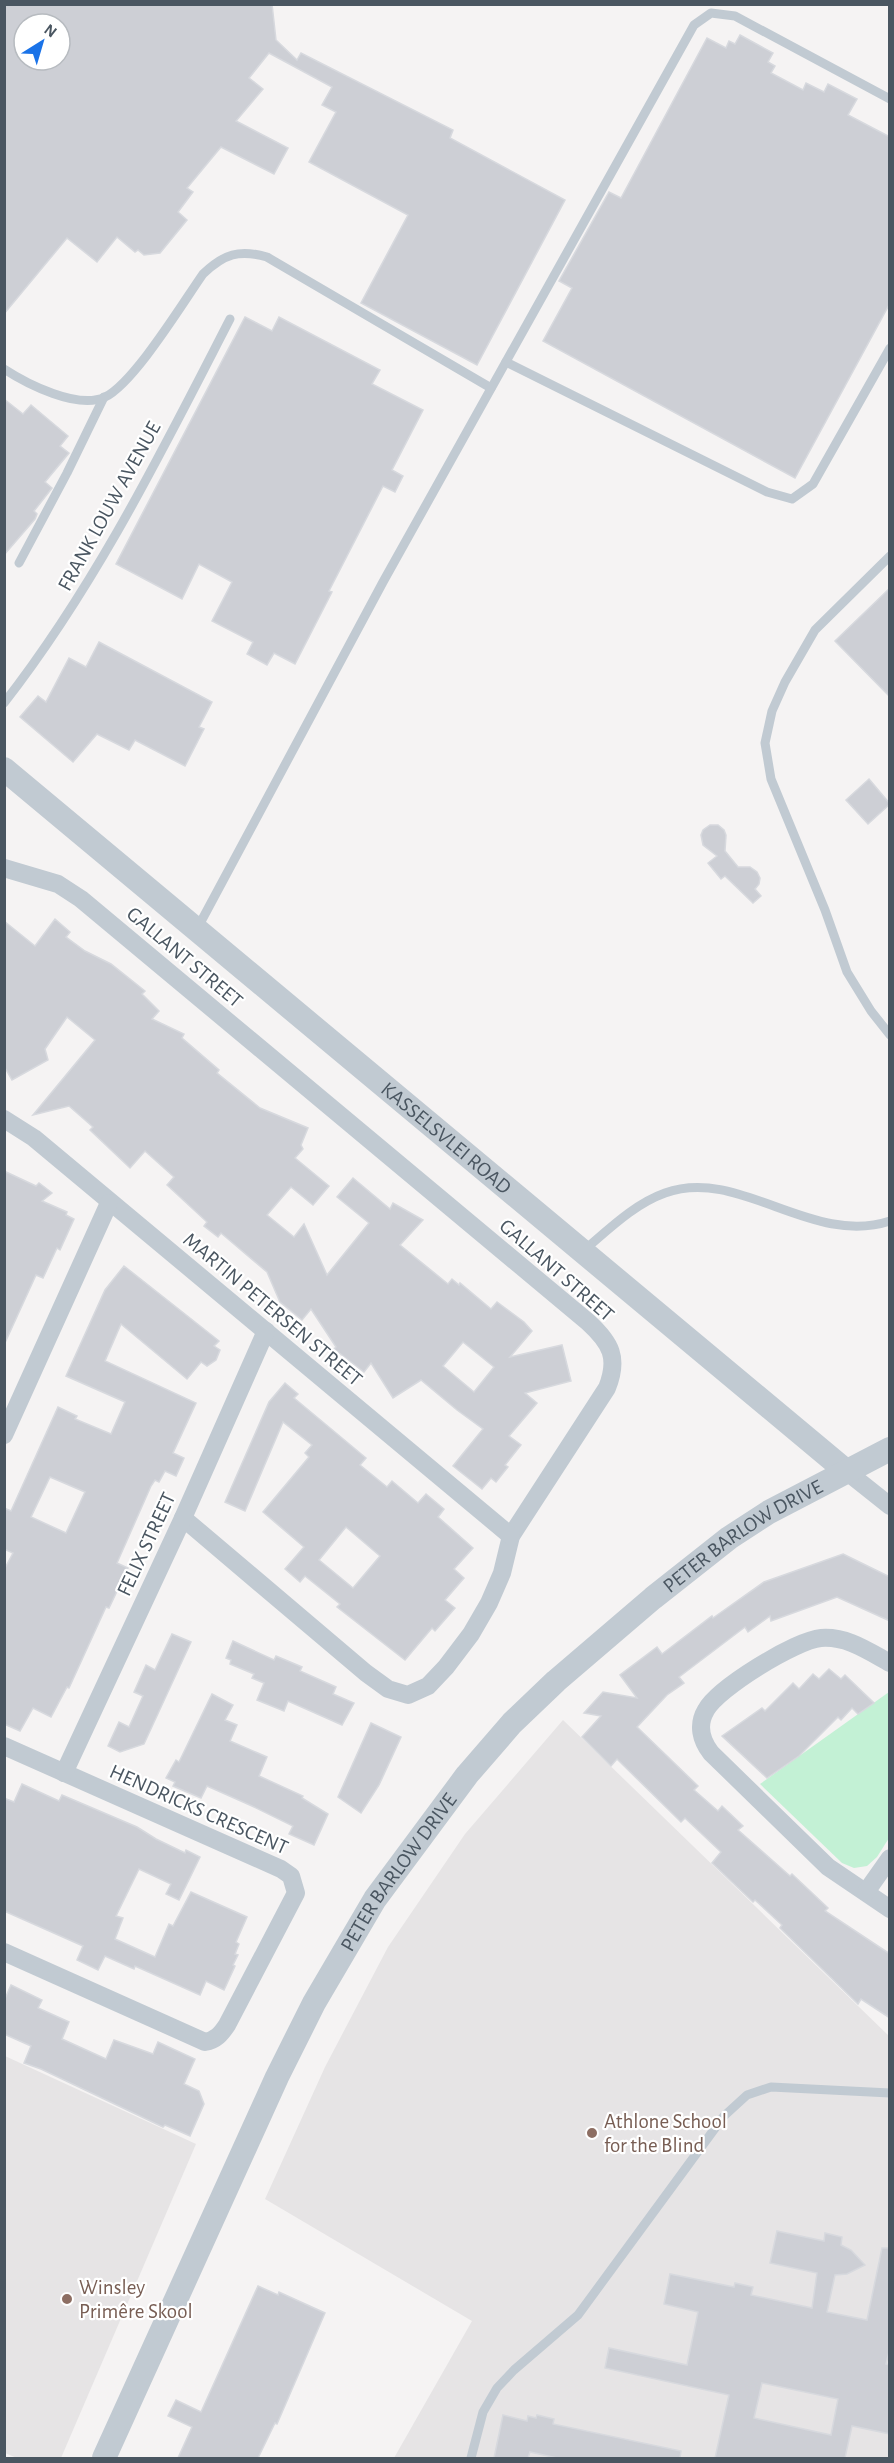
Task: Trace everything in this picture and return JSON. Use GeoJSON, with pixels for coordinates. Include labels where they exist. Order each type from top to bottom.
{"type":"FeatureCollection","features":[{"type":"Feature","properties":{"kind":"street","name":"KASSELSVLEI ROAD"},"geometry":{"type":"LineString","coordinates":[[4,769],[890,1506]]}},
{"type":"Feature","properties":{"kind":"street","name":"GALLANT STREET"},"geometry":{"type":"LineString","coordinates":[[4,868],[43,878],[81,899],[588,1322],[610,1348],[614,1362],[608,1388],[511,1536],[502,1573],[471,1634],[428,1686],[408,1695],[388,1689],[366,1673],[183,1518]]}},
{"type":"Feature","properties":{"kind":"street","name":"MARTIN PETERSEN STREET"},"geometry":{"type":"LineString","coordinates":[[4,1119],[34,1138],[109,1203],[511,1536]]}},
{"type":"Feature","properties":{"kind":"street"},"geometry":{"type":"LineString","coordinates":[[4,1434],[109,1203]]}},
{"type":"Feature","properties":{"kind":"street","name":"FELIX STREET"},"geometry":{"type":"LineString","coordinates":[[64,1773],[183,1518],[266,1331]]}},
{"type":"Feature","properties":{"kind":"street","name":"PETER BARLOW DRIVE"},"geometry":{"type":"LineString","coordinates":[[104,2458],[277,2077],[314,2003],[375,1899],[467,1775],[513,1723],[596,1646],[729,1538],[769,1512],[890,1449]]}},
{"type":"Feature","properties":{"kind":"street"},"geometry":{"type":"LineString","coordinates":[[890,1663],[846,1641],[823,1638],[805,1642],[765,1661],[712,1702],[702,1718],[701,1728],[705,1745],[711,1753],[828,1867],[890,1909]]}},
{"type":"Feature","properties":{"kind":"street","name":"HENDRICKS CRESCENT"},"geometry":{"type":"LineString","coordinates":[[4,1746],[280,1869],[291,1876],[296,1893],[227,2025],[213,2041],[198,2040],[4,1952]]}},
{"type":"Feature","properties":{"kind":"street"},"geometry":{"type":"LineString","coordinates":[[866,1892],[890,1858]]}},
{"type":"Feature","properties":{"kind":"lane"},"geometry":{"type":"LineString","coordinates":[[197,929],[383,582],[694,25],[711,13],[735,16],[890,99]]}},
{"type":"Feature","properties":{"kind":"lane"},"geometry":{"type":"LineString","coordinates":[[4,369],[66,398],[86,401],[104,397],[128,379],[203,274],[216,262],[231,254],[250,252],[267,257],[491,388]]}},
{"type":"Feature","properties":{"kind":"lane","name":"FRANK LOUW AVENUE"},"geometry":{"type":"LineString","coordinates":[[4,703],[34,665],[86,587],[130,512],[230,319]]}},
{"type":"Feature","properties":{"kind":"lane"},"geometry":{"type":"LineString","coordinates":[[506,362],[767,492],[792,500],[813,484],[890,348]]}},
{"type":"Feature","properties":{"kind":"lane"},"geometry":{"type":"LineString","coordinates":[[19,563],[104,397]]}},
{"type":"Feature","properties":{"kind":"lane"},"geometry":{"type":"LineString","coordinates":[[890,556],[815,630],[785,682],[772,711],[765,743],[771,779],[825,910],[847,972],[871,1011],[890,1035]]}},
{"type":"Feature","properties":{"kind":"lane"},"geometry":{"type":"LineString","coordinates":[[583,1251],[611,1227],[652,1198],[690,1187],[754,1199],[820,1223],[860,1227],[890,1221]]}},
{"type":"Feature","properties":{"kind":"lane"},"geometry":{"type":"LineString","coordinates":[[471,2458],[483,2412],[496,2388],[578,2315],[724,2116],[738,2101],[777,2086],[890,2093]]}},
{"type":"Feature","properties":{"kind":"shaded area","name":"Athlone School for the Blind"},"geometry":{"type":"Polygon","coordinates":[[[563,1720],[889,2036],[889,2458],[394,2458],[472,2321],[265,2199],[325,2067],[388,1947],[465,1834],[563,1720]]]}},
{"type":"Feature","properties":{"kind":"shaded area","name":"Winsley Primêre Skool"},"geometry":{"type":"Polygon","coordinates":[[[5,2056],[196,2144],[61,2458],[17,2458],[5,2453],[5,2056]]]}},
{"type":"Feature","properties":{"kind":"green space"},"geometry":{"type":"Polygon","coordinates":[[[889,1692],[889,1838],[877,1857],[867,1866],[854,1868],[842,1863],[760,1784],[889,1692]]]}},
{"type":"Feature","properties":{"kind":"building"},"geometry":{"type":"Polygon","coordinates":[[[4,4],[272,4],[276,40],[297,60],[301,53],[453,130],[450,138],[565,200],[477,365],[361,303],[408,215],[309,162],[336,112],[322,105],[332,87],[269,53],[249,78],[263,89],[236,121],[288,148],[274,174],[221,147],[187,188],[193,192],[178,212],[187,220],[160,253],[144,255],[138,250],[135,252],[117,237],[97,262],[67,238],[4,314],[4,4]]]}},
{"type":"Feature","properties":{"kind":"building"},"geometry":{"type":"Polygon","coordinates":[[[740,35],[773,53],[768,62],[775,66],[771,73],[803,90],[806,83],[824,92],[828,84],[857,99],[848,115],[890,137],[890,303],[795,478],[543,341],[572,288],[559,281],[609,192],[621,198],[707,38],[726,48],[729,41],[735,44],[740,35]]]}},
{"type":"Feature","properties":{"kind":"building"},"geometry":{"type":"Polygon","coordinates":[[[245,317],[272,331],[279,317],[380,370],[372,384],[423,410],[392,470],[403,476],[395,492],[383,486],[329,591],[332,592],[295,664],[274,653],[267,665],[247,654],[253,642],[212,621],[232,582],[199,564],[182,599],[116,564],[245,317]]]}},
{"type":"Feature","properties":{"kind":"building"},"geometry":{"type":"Polygon","coordinates":[[[4,399],[23,414],[31,405],[68,436],[60,446],[69,453],[45,482],[52,488],[34,511],[37,514],[35,519],[4,555],[4,399]]]}},
{"type":"Feature","properties":{"kind":"building"},"geometry":{"type":"Polygon","coordinates":[[[890,588],[890,697],[835,641],[890,588]]]}},
{"type":"Feature","properties":{"kind":"building"},"geometry":{"type":"Polygon","coordinates":[[[99,642],[212,702],[199,727],[204,729],[185,766],[135,740],[129,750],[97,734],[73,762],[20,717],[38,696],[46,702],[69,658],[86,667],[99,642]]]}},
{"type":"Feature","properties":{"kind":"building"},"geometry":{"type":"Polygon","coordinates":[[[869,779],[890,804],[868,824],[846,800],[869,779]]]}},
{"type":"Feature","properties":{"kind":"building"},"geometry":{"type":"Polygon","coordinates":[[[710,825],[718,825],[724,830],[725,851],[738,867],[750,867],[757,872],[760,878],[755,889],[761,896],[753,903],[725,876],[721,879],[708,863],[717,856],[703,845],[701,835],[703,830],[710,825]]]}},
{"type":"Feature","properties":{"kind":"building"},"geometry":{"type":"Polygon","coordinates":[[[55,919],[70,932],[66,937],[85,951],[111,964],[145,991],[142,994],[159,1011],[152,1019],[184,1034],[182,1038],[219,1070],[217,1073],[260,1108],[308,1128],[301,1145],[303,1149],[295,1158],[329,1186],[313,1205],[291,1187],[267,1215],[294,1237],[304,1224],[327,1275],[369,1223],[337,1197],[353,1178],[390,1209],[393,1203],[423,1220],[400,1245],[448,1284],[452,1279],[459,1285],[460,1283],[491,1309],[497,1302],[524,1322],[532,1331],[510,1357],[562,1345],[571,1381],[525,1393],[537,1403],[509,1436],[521,1445],[505,1465],[508,1467],[496,1482],[491,1478],[482,1489],[453,1466],[483,1429],[421,1380],[393,1398],[371,1363],[364,1372],[334,1349],[336,1347],[311,1309],[302,1320],[280,1302],[267,1272],[221,1233],[218,1237],[204,1226],[207,1222],[167,1185],[174,1177],[145,1151],[130,1168],[90,1130],[93,1127],[69,1106],[33,1115],[95,1040],[67,1017],[45,1049],[48,1060],[12,1080],[4,1066],[4,921],[35,946],[55,919]],[[463,1342],[443,1366],[474,1392],[494,1367],[463,1342]]]}},
{"type":"Feature","properties":{"kind":"building"},"geometry":{"type":"Polygon","coordinates":[[[4,1171],[36,1186],[39,1183],[52,1193],[42,1201],[67,1212],[66,1215],[74,1219],[60,1250],[57,1248],[43,1278],[36,1275],[4,1345],[4,1171]]]}},
{"type":"Feature","properties":{"kind":"building"},"geometry":{"type":"Polygon","coordinates":[[[124,1266],[219,1341],[214,1346],[220,1350],[216,1360],[207,1366],[201,1362],[187,1379],[121,1324],[105,1361],[196,1403],[173,1453],[184,1458],[176,1476],[165,1471],[159,1482],[155,1480],[151,1486],[117,1563],[128,1568],[109,1608],[106,1607],[69,1688],[67,1687],[51,1717],[33,1708],[20,1731],[4,1724],[4,1570],[13,1553],[4,1549],[4,1508],[11,1511],[58,1407],[77,1416],[75,1419],[111,1434],[125,1402],[66,1376],[105,1290],[124,1266]],[[50,1477],[31,1517],[66,1533],[85,1492],[50,1477]]]}},
{"type":"Feature","properties":{"kind":"building"},"geometry":{"type":"Polygon","coordinates":[[[285,1383],[298,1394],[294,1398],[366,1458],[360,1465],[387,1487],[392,1481],[418,1503],[426,1494],[444,1509],[438,1517],[473,1548],[454,1569],[464,1578],[445,1600],[455,1608],[435,1631],[432,1628],[405,1660],[337,1607],[340,1604],[305,1576],[300,1582],[285,1569],[304,1547],[263,1512],[309,1457],[305,1453],[312,1445],[283,1422],[245,1511],[225,1502],[269,1402],[285,1383]],[[346,1527],[319,1560],[353,1588],[380,1556],[346,1527]]]}},
{"type":"Feature","properties":{"kind":"building"},"geometry":{"type":"Polygon","coordinates":[[[843,1554],[890,1577],[890,1621],[837,1597],[771,1621],[770,1616],[748,1632],[745,1627],[679,1677],[684,1683],[667,1695],[637,1727],[698,1786],[694,1790],[718,1811],[722,1806],[743,1826],[738,1830],[790,1876],[792,1874],[828,1908],[825,1911],[890,1954],[890,2018],[861,1999],[858,2004],[780,1928],[782,1925],[755,1900],[753,1902],[712,1863],[721,1852],[685,1818],[681,1822],[617,1759],[611,1766],[582,1737],[601,1716],[584,1713],[603,1692],[637,1698],[620,1675],[657,1647],[662,1654],[712,1616],[713,1618],[764,1582],[843,1554]]]}},
{"type":"Feature","properties":{"kind":"building"},"geometry":{"type":"Polygon","coordinates":[[[172,1634],[191,1642],[144,1744],[120,1752],[108,1746],[119,1722],[129,1727],[143,1696],[134,1692],[146,1665],[155,1670],[172,1634]]]}},
{"type":"Feature","properties":{"kind":"building"},"geometry":{"type":"Polygon","coordinates":[[[233,1641],[274,1660],[276,1656],[302,1667],[300,1671],[336,1687],[333,1694],[354,1703],[342,1725],[288,1701],[284,1711],[257,1700],[264,1683],[252,1678],[254,1674],[230,1664],[231,1660],[226,1658],[233,1641]]]}},
{"type":"Feature","properties":{"kind":"building"},"geometry":{"type":"Polygon","coordinates":[[[829,1669],[841,1679],[845,1675],[874,1703],[858,1714],[852,1708],[841,1720],[838,1717],[799,1756],[767,1778],[722,1736],[762,1708],[765,1711],[793,1683],[799,1689],[813,1674],[819,1679],[829,1669]]]}},
{"type":"Feature","properties":{"kind":"building"},"geometry":{"type":"Polygon","coordinates":[[[212,1694],[233,1705],[225,1720],[237,1725],[230,1741],[267,1757],[259,1776],[303,1796],[302,1798],[328,1814],[314,1845],[289,1834],[293,1826],[252,1806],[207,1786],[201,1798],[173,1786],[175,1782],[166,1778],[176,1760],[179,1762],[212,1694]]]}},
{"type":"Feature","properties":{"kind":"building"},"geometry":{"type":"Polygon","coordinates":[[[371,1723],[401,1737],[379,1785],[361,1813],[338,1797],[371,1723]]]}},
{"type":"Feature","properties":{"kind":"building"},"geometry":{"type":"Polygon","coordinates":[[[22,1784],[59,1801],[62,1795],[137,1827],[185,1853],[186,1850],[200,1857],[179,1900],[166,1894],[171,1884],[139,1869],[116,1916],[123,1918],[115,1939],[155,1957],[169,1924],[173,1926],[191,1892],[247,1917],[236,1942],[239,1944],[235,1954],[238,1955],[233,1965],[235,1966],[224,1990],[206,1981],[200,1995],[135,1966],[134,1969],[105,1956],[98,1970],[77,1960],[83,1946],[4,1911],[4,1798],[14,1802],[22,1784]]]}},
{"type":"Feature","properties":{"kind":"building"},"geometry":{"type":"Polygon","coordinates":[[[11,1985],[42,2000],[38,2008],[69,2022],[62,2039],[106,2059],[114,2040],[153,2054],[158,2042],[195,2059],[184,2084],[199,2091],[204,2104],[190,2136],[165,2125],[163,2127],[24,2063],[31,2046],[4,2034],[4,2001],[11,1985]]]}},
{"type":"Feature","properties":{"kind":"building"},"geometry":{"type":"Polygon","coordinates":[[[777,2231],[824,2241],[825,2233],[842,2237],[841,2245],[851,2250],[865,2265],[847,2274],[835,2275],[827,2312],[867,2320],[882,2248],[890,2248],[890,2348],[886,2364],[890,2365],[890,2434],[852,2426],[845,2458],[715,2458],[729,2395],[605,2368],[609,2348],[687,2365],[698,2312],[664,2304],[670,2274],[734,2287],[735,2283],[753,2287],[751,2295],[812,2308],[817,2273],[770,2263],[777,2231]],[[762,2383],[754,2418],[831,2435],[838,2399],[762,2383]]]}},
{"type":"Feature","properties":{"kind":"building"},"geometry":{"type":"Polygon","coordinates":[[[258,2286],[278,2295],[279,2292],[325,2313],[277,2424],[275,2423],[258,2458],[178,2458],[192,2427],[168,2416],[176,2400],[201,2412],[258,2286]]]}},
{"type":"Feature","properties":{"kind":"building"},"geometry":{"type":"Polygon","coordinates":[[[503,2415],[527,2421],[528,2416],[536,2418],[537,2415],[554,2419],[553,2424],[681,2451],[680,2458],[557,2458],[530,2452],[528,2458],[494,2458],[503,2415]]]}},
{"type":"Feature","properties":{"kind":"place","name":"Athlone School for the Blind"},"geometry":{"type":"Point","coordinates":[592,2133]}},
{"type":"Feature","properties":{"kind":"place","name":"Winsley Primêre Skool"},"geometry":{"type":"Point","coordinates":[67,2299]}}]}
